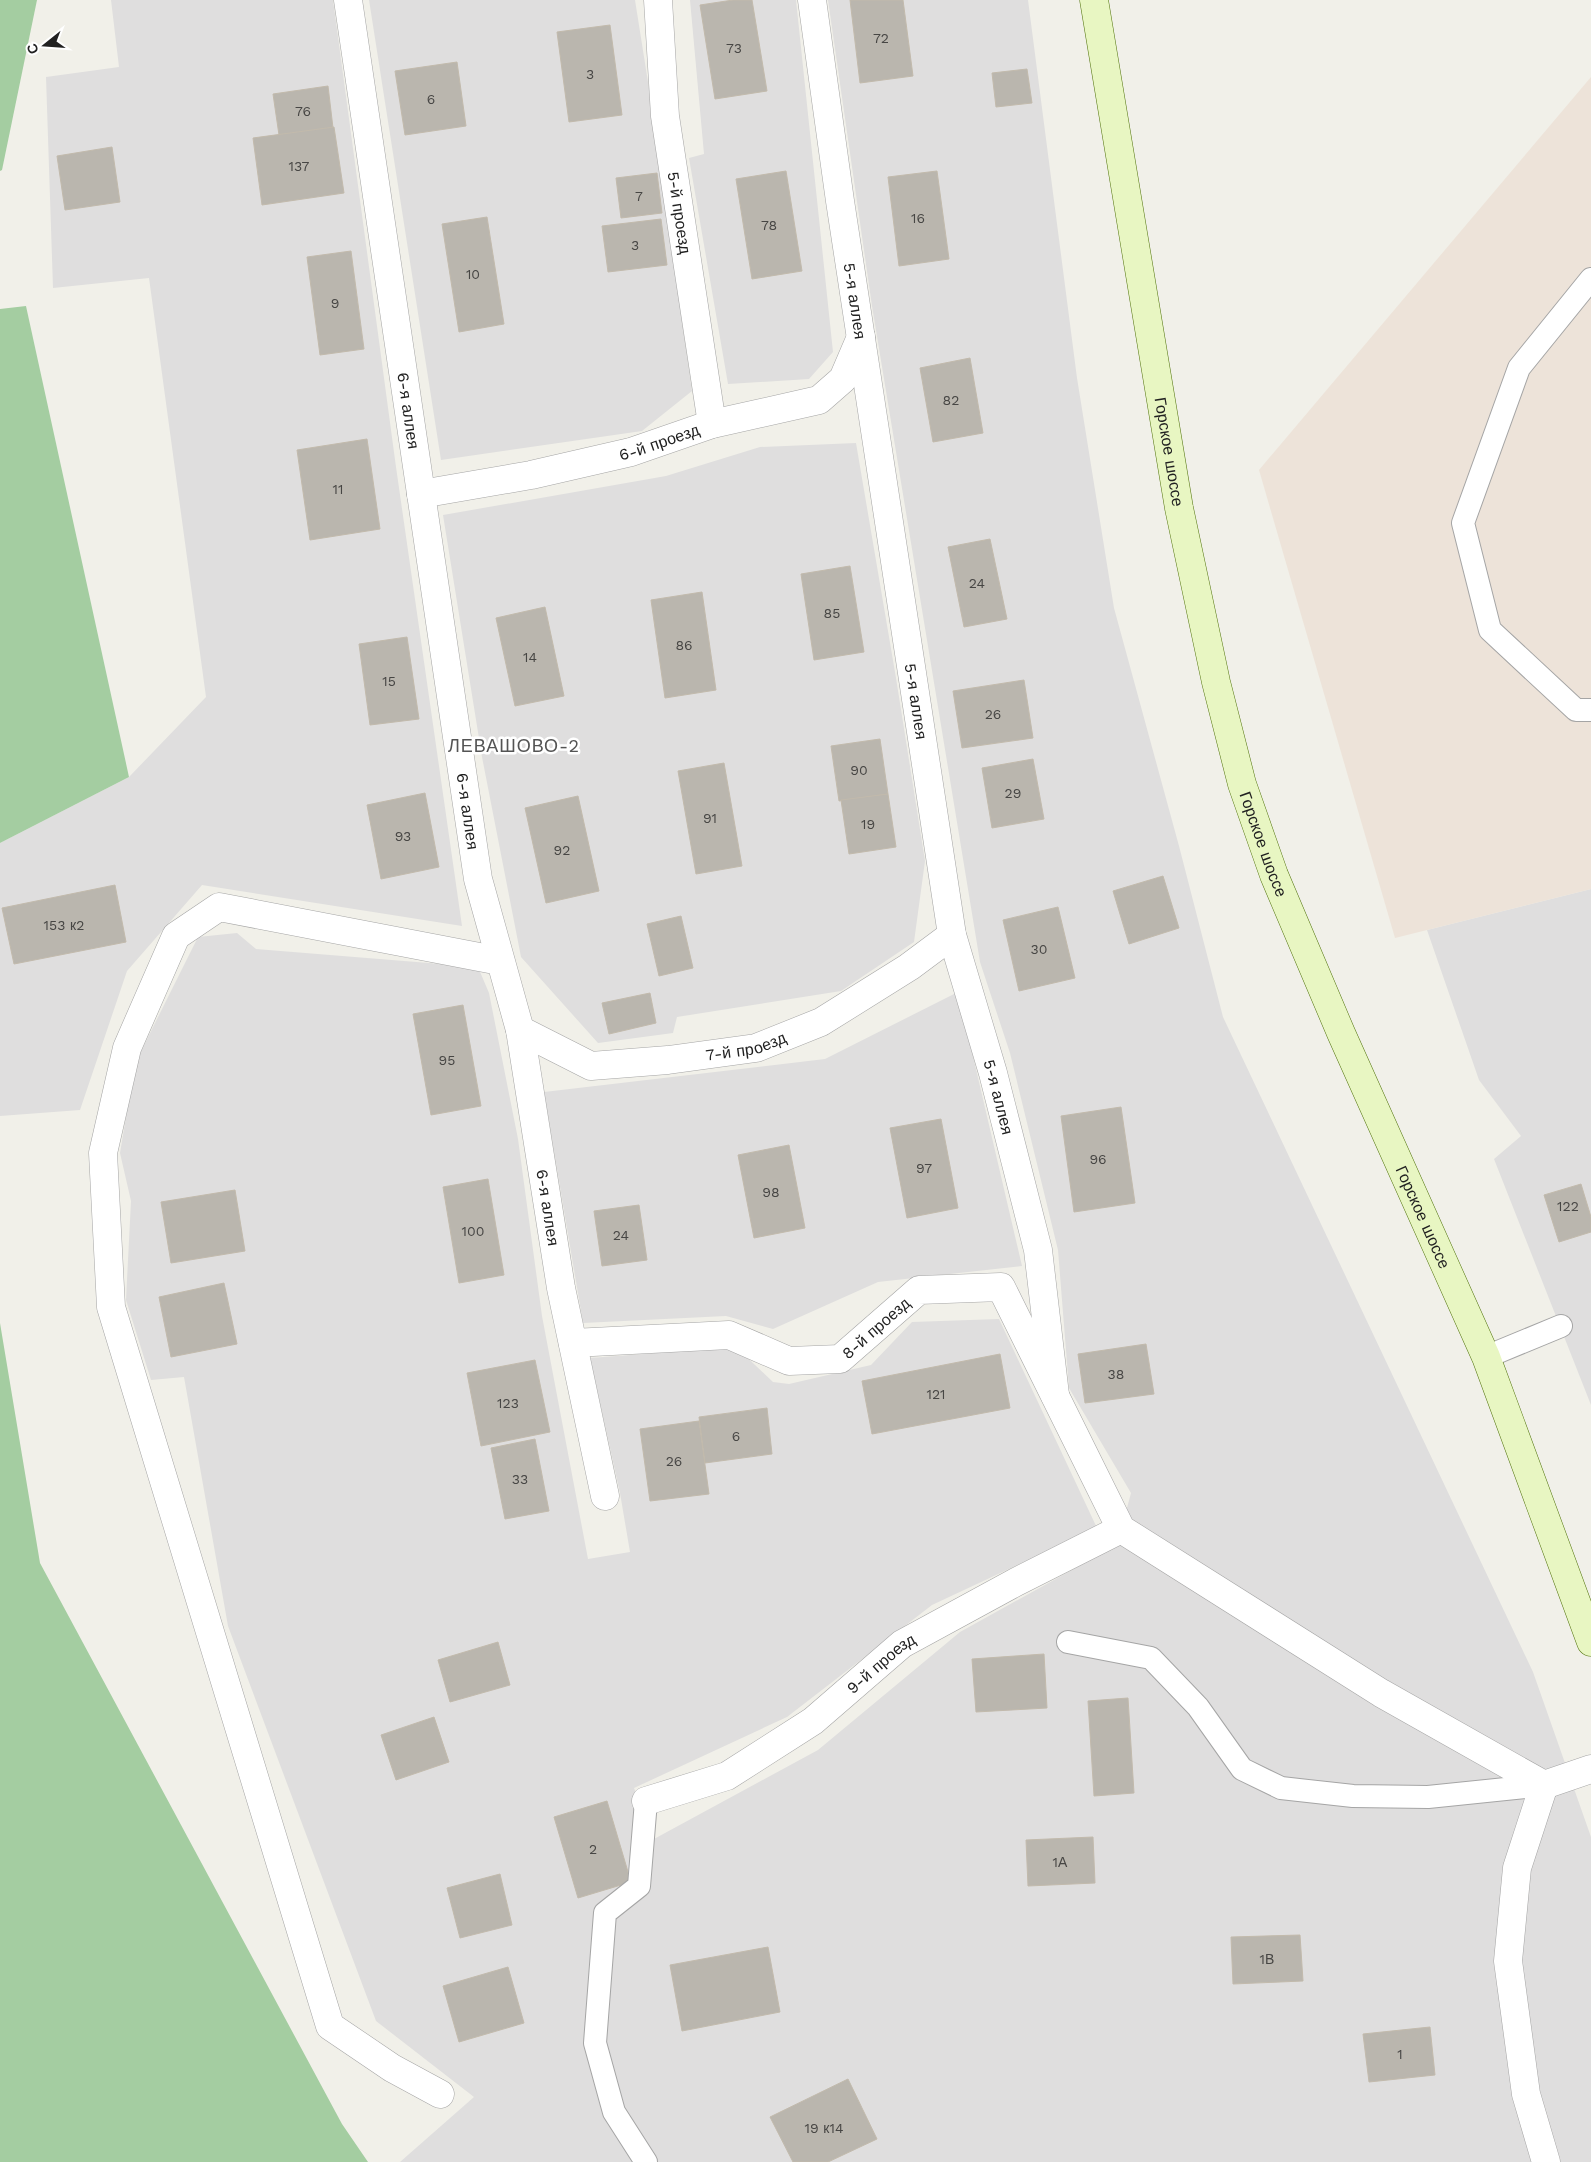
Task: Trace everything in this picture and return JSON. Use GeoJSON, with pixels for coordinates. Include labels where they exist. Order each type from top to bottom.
{"type":"FeatureCollection","features":[{"type":"Feature","properties":{"kind":"main road","name":"Горское шоссе"},"geometry":{"type":"LineString","coordinates":[[1094,0],[1179,508],[1216,682],[1242,784],[1274,875],[1326,998],[1486,1357],[1591,1642]]}},
{"type":"Feature","properties":{"kind":"street","name":"6-я аллея"},"geometry":{"type":"LineString","coordinates":[[348,0],[478,879],[520,1030],[561,1288],[605,1496]]}},
{"type":"Feature","properties":{"kind":"street","name":"5-й проезд"},"geometry":{"type":"LineString","coordinates":[[658,0],[665,116],[712,424]]}},
{"type":"Feature","properties":{"kind":"street","name":"5-я аллея"},"geometry":{"type":"LineString","coordinates":[[812,0],[952,935],[993,1073],[1038,1250],[1055,1395]]}},
{"type":"Feature","properties":{"kind":"street","name":"6-й проезд"},"geometry":{"type":"LineString","coordinates":[[421,494],[531,475],[630,452],[712,424],[819,400],[843,379],[861,337]]}},
{"type":"Feature","properties":{"kind":"street"},"geometry":{"type":"LineString","coordinates":[[440,2094],[392,2068],[330,2026],[110,1307],[103,1153],[127,1048],[176,936],[219,907],[500,960]]}},
{"type":"Feature","properties":{"kind":"street","name":"7-й проезд"},"geometry":{"type":"LineString","coordinates":[[520,1030],[591,1066],[668,1060],[756,1048],[821,1022],[909,967],[952,935]]}},
{"type":"Feature","properties":{"kind":"street","name":"8-й проезд"},"geometry":{"type":"LineString","coordinates":[[572,1343],[730,1334],[789,1362],[840,1359],[919,1290],[1001,1287],[1055,1395]]}},
{"type":"Feature","properties":{"kind":"street"},"geometry":{"type":"LineString","coordinates":[[1055,1395],[1121,1528],[1381,1693],[1544,1785],[1591,1769]]}},
{"type":"Feature","properties":{"kind":"street","name":"9-й проезд"},"geometry":{"type":"LineString","coordinates":[[646,1801],[727,1776],[813,1721],[902,1644],[1121,1528]]}},
{"type":"Feature","properties":{"kind":"street"},"geometry":{"type":"LineString","coordinates":[[1544,1785],[1517,1868],[1508,1961],[1526,2094],[1546,2162]]}},
{"type":"Feature","properties":{"kind":"lane"},"geometry":{"type":"LineString","coordinates":[[1591,280],[1519,368],[1463,522],[1490,630],[1576,710],[1591,710]]}},
{"type":"Feature","properties":{"kind":"lane"},"geometry":{"type":"LineString","coordinates":[[1486,1357],[1562,1326]]}},
{"type":"Feature","properties":{"kind":"lane"},"geometry":{"type":"LineString","coordinates":[[1068,1642],[1151,1658],[1198,1707],[1242,1769],[1281,1788],[1353,1796],[1428,1797],[1544,1785]]}},
{"type":"Feature","properties":{"kind":"lane"},"geometry":{"type":"LineString","coordinates":[[646,1801],[639,1886],[604,1913],[595,2043],[614,2112],[646,2162]]}},
{"type":"Feature","properties":{"kind":"shaded area"},"geometry":{"type":"Polygon","coordinates":[[[111,0],[333,0],[396,467],[462,926],[202,885],[127,971],[80,1110],[0,1116],[0,843],[129,777],[206,697],[149,278],[53,288],[46,77],[119,67],[111,0]]]}},
{"type":"Feature","properties":{"kind":"shaded area"},"geometry":{"type":"Polygon","coordinates":[[[369,0],[635,0],[692,391],[642,431],[441,460],[369,0]]]}},
{"type":"Feature","properties":{"kind":"shaded area"},"geometry":{"type":"Polygon","coordinates":[[[690,0],[796,0],[833,352],[809,379],[728,384],[689,158],[704,154],[690,0]]]}},
{"type":"Feature","properties":{"kind":"shaded area"},"geometry":{"type":"Polygon","coordinates":[[[828,0],[1028,0],[1077,378],[1114,608],[1179,846],[1223,1017],[1533,1672],[1591,1837],[1591,2162],[400,2162],[474,2097],[376,2021],[228,1626],[184,1377],[151,1380],[126,1300],[131,1201],[120,1153],[128,1105],[138,1057],[198,937],[237,933],[256,949],[478,967],[489,993],[518,1139],[542,1316],[588,1559],[630,1552],[620,1493],[590,1358],[736,1347],[773,1382],[789,1384],[871,1365],[912,1322],[999,1319],[1097,1528],[932,1605],[787,1717],[634,1788],[654,1839],[818,1750],[960,1632],[1117,1545],[1131,1493],[1069,1388],[1058,1250],[1010,1053],[980,962],[872,306],[828,0]]]}},
{"type":"Feature","properties":{"kind":"shaded area"},"geometry":{"type":"Polygon","coordinates":[[[1591,77],[1591,889],[1395,938],[1259,470],[1591,77]]]}},
{"type":"Feature","properties":{"kind":"shaded area"},"geometry":{"type":"Polygon","coordinates":[[[856,443],[925,861],[914,942],[841,991],[677,1017],[673,1033],[598,1043],[521,957],[482,757],[443,515],[666,476],[760,447],[856,443]]]}},
{"type":"Feature","properties":{"kind":"shaded area"},"geometry":{"type":"Polygon","coordinates":[[[1591,889],[1591,1405],[1494,1159],[1521,1136],[1479,1080],[1427,930],[1591,889]]]}},
{"type":"Feature","properties":{"kind":"shaded area"},"geometry":{"type":"Polygon","coordinates":[[[958,992],[1022,1266],[878,1282],[773,1329],[726,1316],[583,1323],[544,1092],[825,1059],[958,992]]]}},
{"type":"Feature","properties":{"kind":"green space"},"geometry":{"type":"Polygon","coordinates":[[[0,0],[37,0],[2,170],[0,171],[0,0]]]}},
{"type":"Feature","properties":{"kind":"green space"},"geometry":{"type":"Polygon","coordinates":[[[26,306],[129,777],[0,843],[0,309],[26,306]]]}},
{"type":"Feature","properties":{"kind":"green space"},"geometry":{"type":"Polygon","coordinates":[[[0,1323],[40,1563],[342,2124],[368,2162],[0,2162],[0,1323]]]}},
{"type":"Feature","properties":{"kind":"building"},"geometry":{"type":"Polygon","coordinates":[[[733,0],[752,0],[767,91],[715,99],[700,5],[733,0]]]}},
{"type":"Feature","properties":{"kind":"building"},"geometry":{"type":"Polygon","coordinates":[[[850,0],[903,0],[913,76],[860,83],[850,0]]]}},
{"type":"Feature","properties":{"kind":"building"},"geometry":{"type":"Polygon","coordinates":[[[610,25],[622,115],[569,122],[557,32],[610,25]]]}},
{"type":"Feature","properties":{"kind":"building"},"geometry":{"type":"Polygon","coordinates":[[[457,62],[466,126],[405,135],[395,71],[457,62]]]}},
{"type":"Feature","properties":{"kind":"building"},"geometry":{"type":"Polygon","coordinates":[[[1027,69],[1032,103],[996,107],[992,73],[1027,69]]]}},
{"type":"Feature","properties":{"kind":"building"},"geometry":{"type":"Polygon","coordinates":[[[328,86],[333,128],[279,135],[273,94],[328,86]]]}},
{"type":"Feature","properties":{"kind":"building"},"geometry":{"type":"Polygon","coordinates":[[[334,127],[344,193],[262,205],[253,138],[334,127]]]}},
{"type":"Feature","properties":{"kind":"building"},"geometry":{"type":"Polygon","coordinates":[[[112,147],[120,202],[65,210],[57,156],[112,147]]]}},
{"type":"Feature","properties":{"kind":"building"},"geometry":{"type":"Polygon","coordinates":[[[786,171],[802,271],[752,279],[736,179],[786,171]]]}},
{"type":"Feature","properties":{"kind":"building"},"geometry":{"type":"Polygon","coordinates":[[[937,171],[949,259],[899,266],[888,177],[937,171]]]}},
{"type":"Feature","properties":{"kind":"building"},"geometry":{"type":"Polygon","coordinates":[[[657,173],[662,213],[621,218],[616,178],[657,173]]]}},
{"type":"Feature","properties":{"kind":"building"},"geometry":{"type":"Polygon","coordinates":[[[487,217],[504,324],[459,332],[442,224],[487,217]]]}},
{"type":"Feature","properties":{"kind":"building"},"geometry":{"type":"Polygon","coordinates":[[[661,219],[667,265],[608,272],[602,226],[661,219]]]}},
{"type":"Feature","properties":{"kind":"building"},"geometry":{"type":"Polygon","coordinates":[[[351,251],[364,349],[320,355],[307,257],[351,251]]]}},
{"type":"Feature","properties":{"kind":"building"},"geometry":{"type":"Polygon","coordinates":[[[970,358],[983,433],[933,442],[920,368],[970,358]]]}},
{"type":"Feature","properties":{"kind":"building"},"geometry":{"type":"Polygon","coordinates":[[[367,439],[380,529],[310,540],[297,450],[367,439]]]}},
{"type":"Feature","properties":{"kind":"building"},"geometry":{"type":"Polygon","coordinates":[[[990,539],[1007,619],[964,627],[948,547],[990,539]]]}},
{"type":"Feature","properties":{"kind":"building"},"geometry":{"type":"Polygon","coordinates":[[[850,566],[864,652],[814,660],[801,574],[850,566]]]}},
{"type":"Feature","properties":{"kind":"building"},"geometry":{"type":"Polygon","coordinates":[[[702,592],[716,690],[665,698],[651,600],[702,592]]]}},
{"type":"Feature","properties":{"kind":"building"},"geometry":{"type":"Polygon","coordinates":[[[545,607],[564,696],[515,706],[496,618],[545,607]]]}},
{"type":"Feature","properties":{"kind":"building"},"geometry":{"type":"Polygon","coordinates":[[[407,637],[419,719],[370,725],[359,644],[407,637]]]}},
{"type":"Feature","properties":{"kind":"building"},"geometry":{"type":"Polygon","coordinates":[[[1024,680],[1033,738],[962,748],[953,691],[1024,680]]]}},
{"type":"Feature","properties":{"kind":"building"},"geometry":{"type":"Polygon","coordinates":[[[880,739],[888,794],[839,801],[831,746],[880,739]]]}},
{"type":"Feature","properties":{"kind":"building"},"geometry":{"type":"Polygon","coordinates":[[[1033,759],[1044,819],[992,828],[982,768],[1033,759]]]}},
{"type":"Feature","properties":{"kind":"building"},"geometry":{"type":"Polygon","coordinates":[[[724,763],[742,866],[696,874],[678,771],[724,763]]]}},
{"type":"Feature","properties":{"kind":"building"},"geometry":{"type":"Polygon","coordinates":[[[425,793],[439,867],[381,879],[367,805],[425,793]]]}},
{"type":"Feature","properties":{"kind":"building"},"geometry":{"type":"Polygon","coordinates":[[[888,794],[896,847],[849,854],[841,800],[888,794]]]}},
{"type":"Feature","properties":{"kind":"building"},"geometry":{"type":"Polygon","coordinates":[[[578,796],[599,891],[546,903],[525,808],[578,796]]]}},
{"type":"Feature","properties":{"kind":"building"},"geometry":{"type":"Polygon","coordinates":[[[1163,876],[1179,928],[1129,944],[1113,891],[1163,876]]]}},
{"type":"Feature","properties":{"kind":"building"},"geometry":{"type":"Polygon","coordinates":[[[115,885],[126,942],[14,964],[2,908],[115,885]]]}},
{"type":"Feature","properties":{"kind":"building"},"geometry":{"type":"Polygon","coordinates":[[[1058,907],[1075,978],[1019,991],[1003,920],[1058,907]]]}},
{"type":"Feature","properties":{"kind":"building"},"geometry":{"type":"Polygon","coordinates":[[[681,916],[693,968],[659,976],[647,924],[681,916]]]}},
{"type":"Feature","properties":{"kind":"building"},"geometry":{"type":"Polygon","coordinates":[[[650,993],[656,1023],[609,1034],[602,1003],[650,993]]]}},
{"type":"Feature","properties":{"kind":"building"},"geometry":{"type":"Polygon","coordinates":[[[463,1005],[481,1106],[431,1115],[413,1014],[463,1005]]]}},
{"type":"Feature","properties":{"kind":"building"},"geometry":{"type":"Polygon","coordinates":[[[1121,1107],[1135,1203],[1074,1212],[1061,1116],[1121,1107]]]}},
{"type":"Feature","properties":{"kind":"building"},"geometry":{"type":"Polygon","coordinates":[[[941,1119],[958,1208],[907,1218],[890,1128],[941,1119]]]}},
{"type":"Feature","properties":{"kind":"building"},"geometry":{"type":"Polygon","coordinates":[[[789,1145],[805,1228],[754,1238],[738,1155],[789,1145]]]}},
{"type":"Feature","properties":{"kind":"building"},"geometry":{"type":"Polygon","coordinates":[[[488,1179],[504,1275],[459,1283],[443,1187],[488,1179]]]}},
{"type":"Feature","properties":{"kind":"building"},"geometry":{"type":"Polygon","coordinates":[[[1581,1184],[1591,1217],[1591,1232],[1559,1242],[1544,1195],[1581,1184]]]}},
{"type":"Feature","properties":{"kind":"building"},"geometry":{"type":"Polygon","coordinates":[[[235,1190],[245,1251],[171,1263],[161,1202],[235,1190]]]}},
{"type":"Feature","properties":{"kind":"building"},"geometry":{"type":"Polygon","coordinates":[[[639,1205],[647,1260],[602,1266],[594,1211],[639,1205]]]}},
{"type":"Feature","properties":{"kind":"building"},"geometry":{"type":"Polygon","coordinates":[[[224,1283],[237,1344],[171,1357],[159,1297],[224,1283]]]}},
{"type":"Feature","properties":{"kind":"building"},"geometry":{"type":"Polygon","coordinates":[[[1146,1344],[1154,1394],[1085,1403],[1078,1354],[1146,1344]]]}},
{"type":"Feature","properties":{"kind":"building"},"geometry":{"type":"Polygon","coordinates":[[[1000,1354],[1010,1408],[872,1434],[862,1381],[1000,1354]]]}},
{"type":"Feature","properties":{"kind":"building"},"geometry":{"type":"Polygon","coordinates":[[[535,1360],[550,1432],[481,1446],[467,1373],[535,1360]]]}},
{"type":"Feature","properties":{"kind":"building"},"geometry":{"type":"Polygon","coordinates":[[[767,1408],[772,1454],[705,1463],[699,1417],[767,1408]]]}},
{"type":"Feature","properties":{"kind":"building"},"geometry":{"type":"Polygon","coordinates":[[[699,1421],[709,1494],[650,1501],[640,1429],[699,1421]]]}},
{"type":"Feature","properties":{"kind":"building"},"geometry":{"type":"Polygon","coordinates":[[[535,1439],[549,1511],[505,1519],[491,1448],[535,1439]]]}},
{"type":"Feature","properties":{"kind":"building"},"geometry":{"type":"Polygon","coordinates":[[[498,1642],[510,1685],[450,1702],[438,1660],[498,1642]]]}},
{"type":"Feature","properties":{"kind":"building"},"geometry":{"type":"Polygon","coordinates":[[[1044,1654],[1047,1708],[976,1712],[972,1659],[1044,1654]]]}},
{"type":"Feature","properties":{"kind":"building"},"geometry":{"type":"Polygon","coordinates":[[[1128,1698],[1134,1793],[1094,1796],[1088,1701],[1128,1698]]]}},
{"type":"Feature","properties":{"kind":"building"},"geometry":{"type":"Polygon","coordinates":[[[434,1717],[449,1762],[396,1780],[381,1735],[434,1717]]]}},
{"type":"Feature","properties":{"kind":"building"},"geometry":{"type":"Polygon","coordinates":[[[607,1801],[631,1882],[578,1898],[554,1817],[607,1801]]]}},
{"type":"Feature","properties":{"kind":"building"},"geometry":{"type":"Polygon","coordinates":[[[1093,1837],[1095,1883],[1028,1886],[1026,1840],[1093,1837]]]}},
{"type":"Feature","properties":{"kind":"building"},"geometry":{"type":"Polygon","coordinates":[[[500,1874],[512,1925],[460,1938],[447,1888],[500,1874]]]}},
{"type":"Feature","properties":{"kind":"building"},"geometry":{"type":"Polygon","coordinates":[[[1300,1935],[1303,1981],[1233,1984],[1231,1937],[1300,1935]]]}},
{"type":"Feature","properties":{"kind":"building"},"geometry":{"type":"Polygon","coordinates":[[[768,1947],[780,2012],[682,2031],[670,1965],[768,1947]]]}},
{"type":"Feature","properties":{"kind":"building"},"geometry":{"type":"Polygon","coordinates":[[[508,1967],[524,2023],[459,2042],[443,1986],[508,1967]]]}},
{"type":"Feature","properties":{"kind":"building"},"geometry":{"type":"Polygon","coordinates":[[[1430,2027],[1435,2075],[1369,2082],[1363,2034],[1430,2027]]]}},
{"type":"Feature","properties":{"kind":"building"},"geometry":{"type":"Polygon","coordinates":[[[848,2079],[877,2139],[828,2162],[793,2162],[770,2117],[848,2079]]]}},
{"type":"Feature","properties":{"kind":"district","name":"ЛЕВАШОВО-2"},"geometry":{"type":"Point","coordinates":[514,746]}}]}
